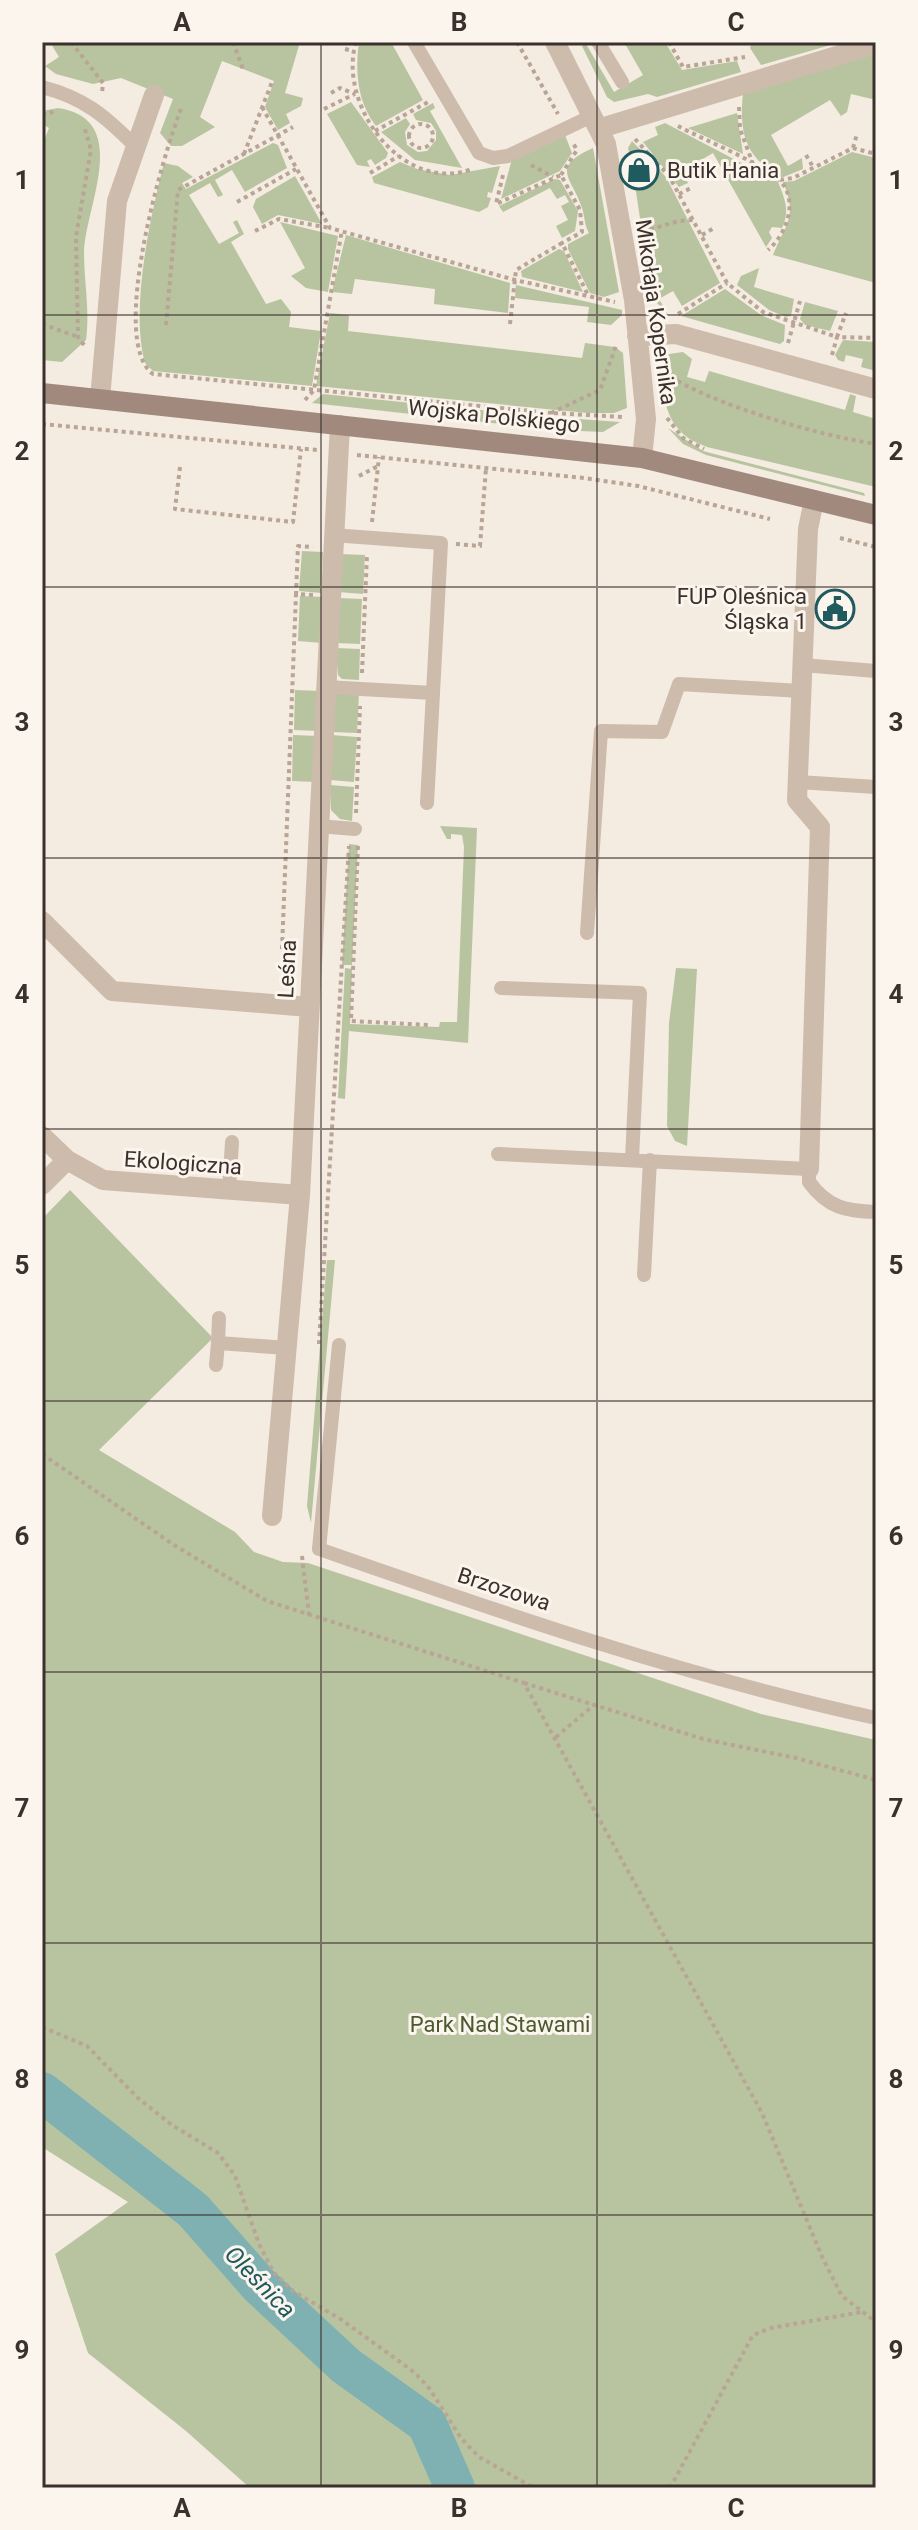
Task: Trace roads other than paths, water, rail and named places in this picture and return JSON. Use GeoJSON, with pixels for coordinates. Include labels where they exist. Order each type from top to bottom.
{"type":"FeatureCollection","features":[{"type":"Feature","properties":{"kind":"main road","name":"Wojska Polskiego"},"geometry":{"type":"LineString","coordinates":[[42,393],[642,458],[876,515]]}},
{"type":"Feature","properties":{"kind":"street","name":"Mikołaja Kopernika"},"geometry":{"type":"LineString","coordinates":[[562,44],[597,122],[628,269],[627,336],[646,419],[642,458]]}},
{"type":"Feature","properties":{"kind":"street"},"geometry":{"type":"LineString","coordinates":[[597,122],[741,85],[876,44]]}},
{"type":"Feature","properties":{"kind":"street"},"geometry":{"type":"LineString","coordinates":[[100,399],[117,201],[134,145],[154,95]]}},
{"type":"Feature","properties":{"kind":"street"},"geometry":{"type":"LineString","coordinates":[[627,336],[676,334],[876,389]]}},
{"type":"Feature","properties":{"kind":"street","name":"Leśna"},"geometry":{"type":"LineString","coordinates":[[272,1516],[300,1195],[340,425]]}},
{"type":"Feature","properties":{"kind":"street"},"geometry":{"type":"LineString","coordinates":[[809,1169],[820,827],[797,800],[808,529],[814,500]]}},
{"type":"Feature","properties":{"kind":"street"},"geometry":{"type":"LineString","coordinates":[[42,921],[112,991],[309,1007]]}},
{"type":"Feature","properties":{"kind":"street","name":"Ekologiczna"},"geometry":{"type":"LineString","coordinates":[[42,1136],[67,1160],[112,1181],[300,1195]]}},
{"type":"Feature","properties":{"kind":"street"},"geometry":{"type":"LineString","coordinates":[[42,1185],[67,1160]]}},
{"type":"Feature","properties":{"kind":"lane"},"geometry":{"type":"LineString","coordinates":[[414,42],[479,153],[500,157],[567,128],[597,122]]}},
{"type":"Feature","properties":{"kind":"lane"},"geometry":{"type":"LineString","coordinates":[[598,42],[622,82]]}},
{"type":"Feature","properties":{"kind":"lane"},"geometry":{"type":"LineString","coordinates":[[42,87],[67,94],[102,112],[134,145]]}},
{"type":"Feature","properties":{"kind":"lane"},"geometry":{"type":"LineString","coordinates":[[332,541],[368,538],[441,543],[427,803]]}},
{"type":"Feature","properties":{"kind":"lane"},"geometry":{"type":"LineString","coordinates":[[802,665],[876,671]]}},
{"type":"Feature","properties":{"kind":"lane"},"geometry":{"type":"LineString","coordinates":[[587,933],[601,731],[662,732],[679,684],[801,691]]}},
{"type":"Feature","properties":{"kind":"lane"},"geometry":{"type":"LineString","coordinates":[[325,687],[433,693]]}},
{"type":"Feature","properties":{"kind":"lane"},"geometry":{"type":"LineString","coordinates":[[798,782],[876,787],[876,773]]}},
{"type":"Feature","properties":{"kind":"lane"},"geometry":{"type":"LineString","coordinates":[[318,826],[355,829]]}},
{"type":"Feature","properties":{"kind":"lane"},"geometry":{"type":"LineString","coordinates":[[501,988],[640,993],[632,1159]]}},
{"type":"Feature","properties":{"kind":"lane"},"geometry":{"type":"LineString","coordinates":[[229,1191],[232,1142]]}},
{"type":"Feature","properties":{"kind":"lane"},"geometry":{"type":"LineString","coordinates":[[498,1154],[809,1169],[809,1182],[830,1204],[846,1211],[876,1212]]}},
{"type":"Feature","properties":{"kind":"lane"},"geometry":{"type":"LineString","coordinates":[[644,1275],[650,1160]]}},
{"type":"Feature","properties":{"kind":"lane"},"geometry":{"type":"LineString","coordinates":[[216,1365],[219,1318]]}},
{"type":"Feature","properties":{"kind":"lane"},"geometry":{"type":"LineString","coordinates":[[218,1343],[287,1348]]}},
{"type":"Feature","properties":{"kind":"lane","name":"Brzozowa"},"geometry":{"type":"LineString","coordinates":[[339,1345],[319,1549],[469,1602],[742,1685],[876,1718]]}},
{"type":"Feature","properties":{"kind":"waterway","name":"Oleśnica"},"geometry":{"type":"LineString","coordinates":[[42,2092],[193,2210],[260,2286],[346,2366],[427,2424],[455,2488]]}},
{"type":"Feature","properties":{"kind":"place","name":"Butik Hania"},"geometry":{"type":"Point","coordinates":[639,170]}},
{"type":"Feature","properties":{"kind":"place","name":"FUP Oleśnica Śląska 1"},"geometry":{"type":"Point","coordinates":[835,609]}},
{"type":"Feature","properties":{"kind":"park label","name":"Park Nad Stawami"},"geometry":{"type":"Point","coordinates":[500,2024]}}]}
